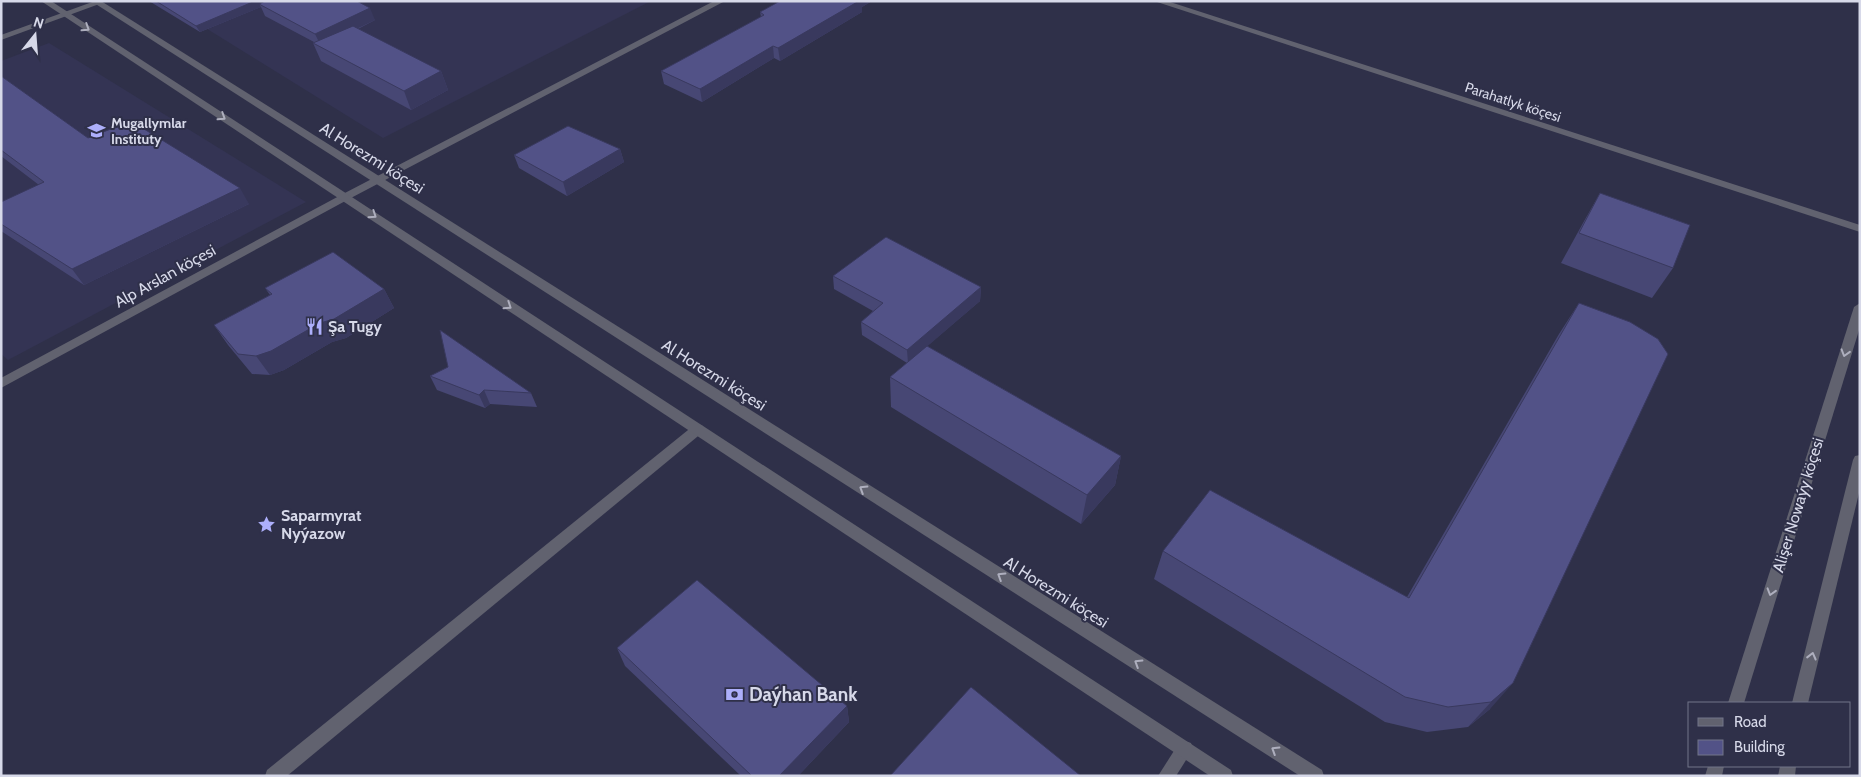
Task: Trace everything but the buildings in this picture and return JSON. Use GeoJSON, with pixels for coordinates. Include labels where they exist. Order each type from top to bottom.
{"type":"FeatureCollection","features":[{"type":"Feature","properties":{"kind":"street"},"geometry":{"type":"LineString","coordinates":[[45,1],[1225,776]]}},
{"type":"Feature","properties":{"kind":"street","name":"Alp Arslan köçesi"},"geometry":{"type":"LineString","coordinates":[[1,384],[345,197],[722,1]]}},
{"type":"Feature","properties":{"kind":"street","name":"Parahatlyk köçesi"},"geometry":{"type":"LineString","coordinates":[[1158,1],[1860,229]]}},
{"type":"Feature","properties":{"kind":"street"},"geometry":{"type":"LineString","coordinates":[[1,38],[97,2]]}},
{"type":"Feature","properties":{"kind":"street","name":"Al Horezmi köçesi"},"geometry":{"type":"LineString","coordinates":[[97,2],[1316,776]]}},
{"type":"Feature","properties":{"kind":"street","name":"Alişer Nowaýy köçesi"},"geometry":{"type":"LineString","coordinates":[[1736,702],[1860,307]]}},
{"type":"Feature","properties":{"kind":"street"},"geometry":{"type":"LineString","coordinates":[[273,776],[698,429]]}},
{"type":"Feature","properties":{"kind":"street"},"geometry":{"type":"LineString","coordinates":[[1800,702],[1860,460]]}},
{"type":"Feature","properties":{"kind":"street"},"geometry":{"type":"LineString","coordinates":[[1166,776],[1185,749]]}},
{"type":"Feature","properties":{"kind":"shaded area"},"geometry":{"type":"Polygon","coordinates":[[[162,1],[651,1],[383,138],[162,1]]]}},
{"type":"Feature","properties":{"kind":"shaded area","name":"Mugallymlar Instituty"},"geometry":{"type":"Polygon","coordinates":[[[49,43],[306,202],[8,360],[1,354],[1,61],[49,43]]]}},
{"type":"Feature","properties":{"kind":"place","name":"Mugallymlar Instituty"},"geometry":{"type":"Point","coordinates":[97,131]}},
{"type":"Feature","properties":{"kind":"place","name":"Şa Tugy"},"geometry":{"type":"Point","coordinates":[314,326]}},
{"type":"Feature","properties":{"kind":"place","name":"Saparmyrat Nyýazow"},"geometry":{"type":"Point","coordinates":[267,524]}},
{"type":"Feature","properties":{"kind":"place","name":"Daýhan Bank"},"geometry":{"type":"Point","coordinates":[735,694]}}]}
